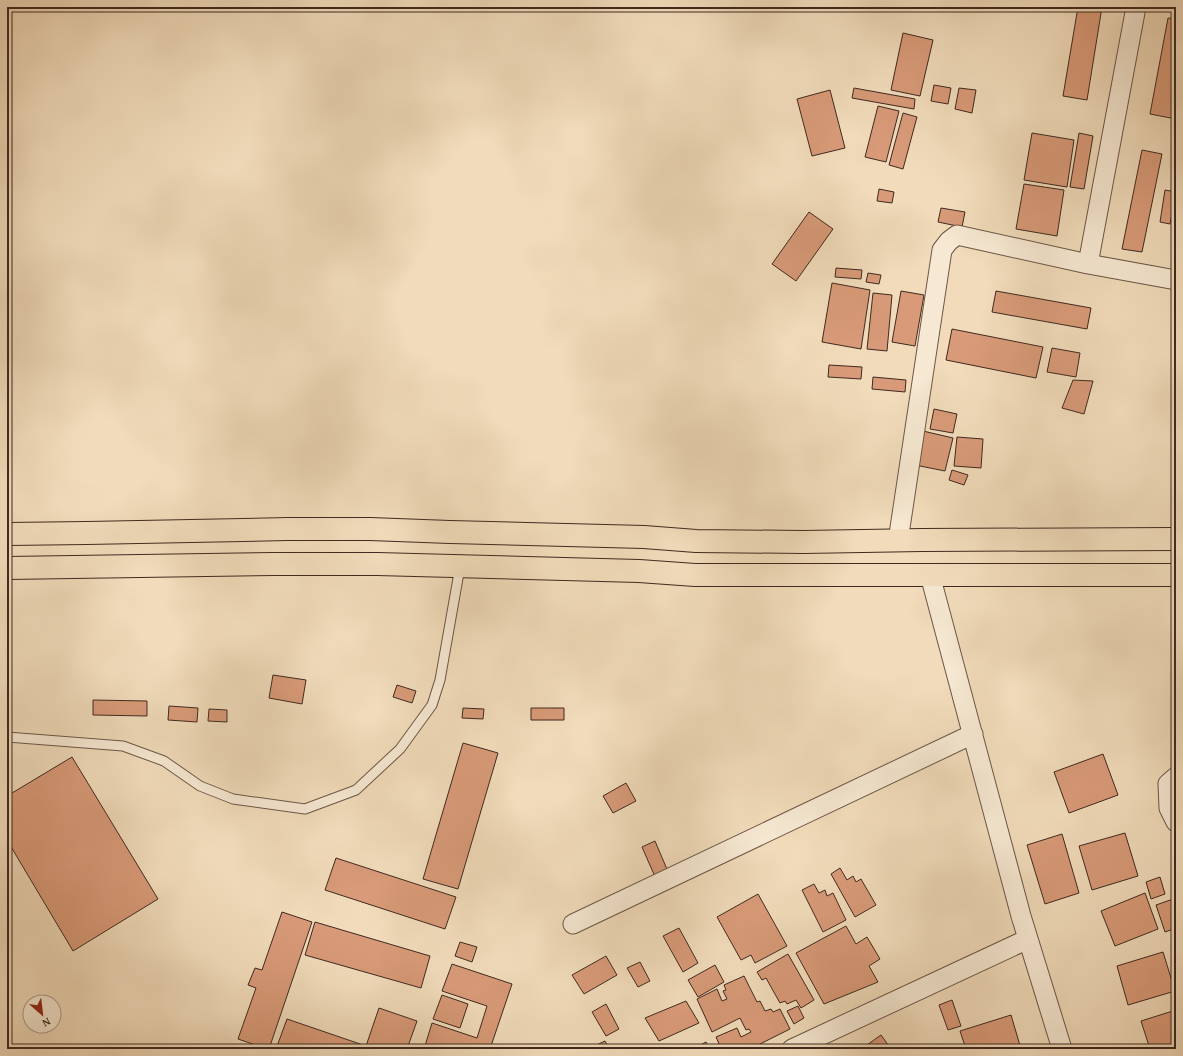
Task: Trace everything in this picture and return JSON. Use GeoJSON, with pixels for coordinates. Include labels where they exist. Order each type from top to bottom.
{"type":"FeatureCollection","features":[{"type":"Feature","properties":{"kind":"highway"},"geometry":{"type":"LineString","coordinates":[[7,534],[87,534],[272,529],[370,529],[644,537],[696,541],[803,542],[1176,539]]}},
{"type":"Feature","properties":{"kind":"highway"},"geometry":{"type":"LineString","coordinates":[[7,568],[377,564],[639,571],[695,575],[1176,575]]}},
{"type":"Feature","properties":{"kind":"street"},"geometry":{"type":"LineString","coordinates":[[1088,264],[1136,7]]}},
{"type":"Feature","properties":{"kind":"street"},"geometry":{"type":"LineString","coordinates":[[898,541],[942,250],[949,241],[957,235],[1088,264],[1176,280]]}},
{"type":"Feature","properties":{"kind":"street"},"geometry":{"type":"LineString","coordinates":[[930,575],[1028,939],[1062,1049]]}},
{"type":"Feature","properties":{"kind":"street"},"geometry":{"type":"LineString","coordinates":[[573,924],[973,734]]}},
{"type":"Feature","properties":{"kind":"street"},"geometry":{"type":"LineString","coordinates":[[1176,777],[1168,784],[1169,808],[1176,822]]}},
{"type":"Feature","properties":{"kind":"street"},"geometry":{"type":"LineString","coordinates":[[792,1049],[1028,939]]}},
{"type":"Feature","properties":{"kind":"lane"},"geometry":{"type":"LineString","coordinates":[[7,737],[123,746],[164,761],[200,786],[233,799],[305,809],[356,790],[400,749],[432,705],[440,680],[460,567]]}},
{"type":"Feature","properties":{"kind":"building"},"geometry":{"type":"Polygon","coordinates":[[[1078,7],[1102,7],[1087,100],[1063,96],[1078,7]]]}},
{"type":"Feature","properties":{"kind":"building"},"geometry":{"type":"Polygon","coordinates":[[[1168,18],[1176,19],[1176,88],[1172,102],[1176,103],[1176,119],[1150,114],[1168,18]]]}},
{"type":"Feature","properties":{"kind":"building"},"geometry":{"type":"Polygon","coordinates":[[[903,33],[933,40],[920,96],[891,90],[903,33]]]}},
{"type":"Feature","properties":{"kind":"building"},"geometry":{"type":"Polygon","coordinates":[[[934,85],[951,88],[948,104],[931,101],[934,85]]]}},
{"type":"Feature","properties":{"kind":"building"},"geometry":{"type":"Polygon","coordinates":[[[854,88],[915,99],[914,109],[852,98],[854,88]]]}},
{"type":"Feature","properties":{"kind":"building"},"geometry":{"type":"Polygon","coordinates":[[[959,88],[976,90],[972,113],[955,109],[959,88]]]}},
{"type":"Feature","properties":{"kind":"building"},"geometry":{"type":"Polygon","coordinates":[[[830,90],[845,148],[812,156],[797,99],[830,90]]]}},
{"type":"Feature","properties":{"kind":"building"},"geometry":{"type":"Polygon","coordinates":[[[878,106],[899,111],[886,162],[865,157],[878,106]]]}},
{"type":"Feature","properties":{"kind":"building"},"geometry":{"type":"Polygon","coordinates":[[[903,113],[917,117],[903,169],[889,165],[903,113]]]}},
{"type":"Feature","properties":{"kind":"building"},"geometry":{"type":"Polygon","coordinates":[[[1032,133],[1074,140],[1067,187],[1024,180],[1032,133]]]}},
{"type":"Feature","properties":{"kind":"building"},"geometry":{"type":"Polygon","coordinates":[[[1079,133],[1093,136],[1084,189],[1070,187],[1079,133]]]}},
{"type":"Feature","properties":{"kind":"building"},"geometry":{"type":"Polygon","coordinates":[[[1142,150],[1162,154],[1142,252],[1122,249],[1142,150]]]}},
{"type":"Feature","properties":{"kind":"building"},"geometry":{"type":"Polygon","coordinates":[[[1024,184],[1064,190],[1057,236],[1016,229],[1024,184]]]}},
{"type":"Feature","properties":{"kind":"building"},"geometry":{"type":"Polygon","coordinates":[[[879,189],[894,192],[892,203],[877,201],[879,189]]]}},
{"type":"Feature","properties":{"kind":"building"},"geometry":{"type":"Polygon","coordinates":[[[1165,190],[1176,192],[1170,224],[1160,222],[1165,190]]]}},
{"type":"Feature","properties":{"kind":"building"},"geometry":{"type":"Polygon","coordinates":[[[941,208],[965,212],[962,227],[938,222],[941,208]]]}},
{"type":"Feature","properties":{"kind":"building"},"geometry":{"type":"Polygon","coordinates":[[[809,212],[833,229],[796,281],[772,264],[809,212]]]}},
{"type":"Feature","properties":{"kind":"building"},"geometry":{"type":"Polygon","coordinates":[[[836,268],[862,270],[861,279],[835,277],[836,268]]]}},
{"type":"Feature","properties":{"kind":"building"},"geometry":{"type":"Polygon","coordinates":[[[868,273],[881,275],[879,284],[866,282],[868,273]]]}},
{"type":"Feature","properties":{"kind":"building"},"geometry":{"type":"Polygon","coordinates":[[[832,283],[870,290],[861,349],[822,342],[832,283]]]}},
{"type":"Feature","properties":{"kind":"building"},"geometry":{"type":"Polygon","coordinates":[[[901,291],[924,295],[915,346],[892,342],[901,291]]]}},
{"type":"Feature","properties":{"kind":"building"},"geometry":{"type":"Polygon","coordinates":[[[996,291],[1091,308],[1087,329],[992,312],[996,291]]]}},
{"type":"Feature","properties":{"kind":"building"},"geometry":{"type":"Polygon","coordinates":[[[873,293],[892,295],[887,351],[867,349],[873,293]]]}},
{"type":"Feature","properties":{"kind":"building"},"geometry":{"type":"Polygon","coordinates":[[[952,329],[1043,347],[1036,378],[946,360],[952,329]]]}},
{"type":"Feature","properties":{"kind":"building"},"geometry":{"type":"Polygon","coordinates":[[[1052,348],[1080,353],[1076,377],[1047,372],[1052,348]]]}},
{"type":"Feature","properties":{"kind":"building"},"geometry":{"type":"Polygon","coordinates":[[[829,365],[862,367],[861,379],[828,377],[829,365]]]}},
{"type":"Feature","properties":{"kind":"building"},"geometry":{"type":"Polygon","coordinates":[[[873,377],[906,380],[905,392],[872,389],[873,377]]]}},
{"type":"Feature","properties":{"kind":"building"},"geometry":{"type":"Polygon","coordinates":[[[1073,380],[1093,381],[1084,414],[1062,408],[1073,380]]]}},
{"type":"Feature","properties":{"kind":"building"},"geometry":{"type":"Polygon","coordinates":[[[934,409],[957,414],[953,433],[930,429],[934,409]]]}},
{"type":"Feature","properties":{"kind":"building"},"geometry":{"type":"Polygon","coordinates":[[[923,431],[953,438],[945,471],[915,465],[923,431]]]}},
{"type":"Feature","properties":{"kind":"building"},"geometry":{"type":"Polygon","coordinates":[[[957,437],[983,439],[981,468],[954,466],[957,437]]]}},
{"type":"Feature","properties":{"kind":"building"},"geometry":{"type":"Polygon","coordinates":[[[952,470],[968,475],[964,485],[949,480],[952,470]]]}},
{"type":"Feature","properties":{"kind":"building"},"geometry":{"type":"Polygon","coordinates":[[[273,675],[306,680],[302,704],[269,698],[273,675]]]}},
{"type":"Feature","properties":{"kind":"building"},"geometry":{"type":"Polygon","coordinates":[[[397,685],[416,691],[412,703],[393,697],[397,685]]]}},
{"type":"Feature","properties":{"kind":"building"},"geometry":{"type":"Polygon","coordinates":[[[93,700],[147,701],[147,716],[93,715],[93,700]]]}},
{"type":"Feature","properties":{"kind":"building"},"geometry":{"type":"Polygon","coordinates":[[[169,706],[198,708],[197,722],[168,720],[169,706]]]}},
{"type":"Feature","properties":{"kind":"building"},"geometry":{"type":"Polygon","coordinates":[[[463,708],[484,709],[483,719],[462,718],[463,708]]]}},
{"type":"Feature","properties":{"kind":"building"},"geometry":{"type":"Polygon","coordinates":[[[531,708],[564,708],[564,720],[531,720],[531,708]]]}},
{"type":"Feature","properties":{"kind":"building"},"geometry":{"type":"Polygon","coordinates":[[[209,709],[227,710],[227,722],[208,721],[209,709]]]}},
{"type":"Feature","properties":{"kind":"building"},"geometry":{"type":"Polygon","coordinates":[[[463,743],[498,753],[458,889],[423,879],[463,743]]]}},
{"type":"Feature","properties":{"kind":"building"},"geometry":{"type":"Polygon","coordinates":[[[1103,754],[1118,795],[1069,813],[1054,772],[1103,754]]]}},
{"type":"Feature","properties":{"kind":"building"},"geometry":{"type":"Polygon","coordinates":[[[72,757],[158,899],[73,951],[7,840],[7,796],[72,757]]]}},
{"type":"Feature","properties":{"kind":"building"},"geometry":{"type":"Polygon","coordinates":[[[626,783],[636,801],[613,813],[603,796],[626,783]]]}},
{"type":"Feature","properties":{"kind":"building"},"geometry":{"type":"Polygon","coordinates":[[[1125,833],[1138,876],[1092,890],[1079,846],[1125,833]]]}},
{"type":"Feature","properties":{"kind":"building"},"geometry":{"type":"Polygon","coordinates":[[[1062,834],[1079,893],[1045,904],[1027,845],[1062,834]]]}},
{"type":"Feature","properties":{"kind":"building"},"geometry":{"type":"Polygon","coordinates":[[[655,841],[669,874],[656,879],[642,847],[655,841]]]}},
{"type":"Feature","properties":{"kind":"building"},"geometry":{"type":"Polygon","coordinates":[[[336,858],[456,897],[445,929],[325,890],[336,858]]]}},
{"type":"Feature","properties":{"kind":"building"},"geometry":{"type":"Polygon","coordinates":[[[840,868],[847,880],[853,876],[856,882],[861,879],[876,905],[855,917],[831,874],[840,868]]]}},
{"type":"Feature","properties":{"kind":"building"},"geometry":{"type":"Polygon","coordinates":[[[1160,877],[1165,894],[1151,899],[1146,882],[1160,877]]]}},
{"type":"Feature","properties":{"kind":"building"},"geometry":{"type":"Polygon","coordinates":[[[814,884],[819,893],[825,890],[827,896],[833,893],[846,920],[823,932],[802,890],[814,884]]]}},
{"type":"Feature","properties":{"kind":"building"},"geometry":{"type":"Polygon","coordinates":[[[1145,893],[1158,929],[1115,946],[1101,911],[1145,893]]]}},
{"type":"Feature","properties":{"kind":"building"},"geometry":{"type":"Polygon","coordinates":[[[758,894],[787,946],[755,963],[751,955],[741,960],[717,917],[758,894]]]}},
{"type":"Feature","properties":{"kind":"building"},"geometry":{"type":"Polygon","coordinates":[[[1176,898],[1176,928],[1165,932],[1156,905],[1176,898]]]}},
{"type":"Feature","properties":{"kind":"building"},"geometry":{"type":"Polygon","coordinates":[[[282,912],[312,922],[269,1049],[267,1049],[238,1039],[256,988],[248,985],[255,968],[262,970],[282,912]]]}},
{"type":"Feature","properties":{"kind":"building"},"geometry":{"type":"Polygon","coordinates":[[[315,922],[430,956],[421,988],[305,955],[315,922]]]}},
{"type":"Feature","properties":{"kind":"building"},"geometry":{"type":"Polygon","coordinates":[[[846,926],[856,944],[867,937],[880,959],[869,966],[878,982],[824,1004],[796,953],[846,926]]]}},
{"type":"Feature","properties":{"kind":"building"},"geometry":{"type":"Polygon","coordinates":[[[679,928],[698,963],[683,972],[663,936],[679,928]]]}},
{"type":"Feature","properties":{"kind":"building"},"geometry":{"type":"Polygon","coordinates":[[[460,942],[477,947],[472,962],[455,956],[460,942]]]}},
{"type":"Feature","properties":{"kind":"building"},"geometry":{"type":"Polygon","coordinates":[[[1163,952],[1175,991],[1128,1005],[1117,966],[1163,952]]]}},
{"type":"Feature","properties":{"kind":"building"},"geometry":{"type":"Polygon","coordinates":[[[788,954],[814,1000],[801,1008],[796,1000],[787,1004],[785,1001],[780,1003],[766,978],[762,980],[757,972],[788,954]]]}},
{"type":"Feature","properties":{"kind":"building"},"geometry":{"type":"Polygon","coordinates":[[[606,956],[617,975],[584,994],[572,975],[606,956]]]}},
{"type":"Feature","properties":{"kind":"building"},"geometry":{"type":"Polygon","coordinates":[[[640,962],[650,981],[638,987],[627,968],[640,962]]]}},
{"type":"Feature","properties":{"kind":"building"},"geometry":{"type":"Polygon","coordinates":[[[452,964],[512,984],[490,1049],[424,1049],[432,1023],[477,1038],[487,1006],[442,991],[452,964]]]}},
{"type":"Feature","properties":{"kind":"building"},"geometry":{"type":"Polygon","coordinates":[[[715,965],[724,982],[698,997],[688,980],[715,965]]]}},
{"type":"Feature","properties":{"kind":"building"},"geometry":{"type":"Polygon","coordinates":[[[744,976],[757,1002],[760,1001],[765,1011],[771,1009],[773,1012],[780,1009],[790,1029],[750,1049],[714,1049],[720,1046],[716,1037],[737,1028],[741,1037],[751,1032],[749,1029],[746,1030],[740,1018],[712,1032],[697,999],[717,989],[722,1001],[727,999],[723,991],[726,990],[724,985],[744,976]]]}},
{"type":"Feature","properties":{"kind":"building"},"geometry":{"type":"Polygon","coordinates":[[[442,995],[468,1004],[460,1028],[433,1019],[442,995]]]}},
{"type":"Feature","properties":{"kind":"building"},"geometry":{"type":"Polygon","coordinates":[[[952,1000],[961,1026],[948,1030],[939,1005],[952,1000]]]}},
{"type":"Feature","properties":{"kind":"building"},"geometry":{"type":"Polygon","coordinates":[[[686,1001],[699,1023],[659,1041],[645,1018],[686,1001]]]}},
{"type":"Feature","properties":{"kind":"building"},"geometry":{"type":"Polygon","coordinates":[[[606,1004],[619,1029],[606,1036],[592,1012],[606,1004]]]}},
{"type":"Feature","properties":{"kind":"building"},"geometry":{"type":"Polygon","coordinates":[[[798,1006],[804,1018],[794,1024],[787,1011],[798,1006]]]}},
{"type":"Feature","properties":{"kind":"building"},"geometry":{"type":"Polygon","coordinates":[[[379,1008],[417,1021],[407,1049],[276,1049],[287,1019],[366,1046],[379,1008]]]}},
{"type":"Feature","properties":{"kind":"building"},"geometry":{"type":"Polygon","coordinates":[[[1176,1010],[1176,1049],[1150,1049],[1141,1021],[1176,1010]]]}},
{"type":"Feature","properties":{"kind":"building"},"geometry":{"type":"Polygon","coordinates":[[[1011,1015],[1021,1049],[966,1049],[960,1031],[1011,1015]]]}},
{"type":"Feature","properties":{"kind":"building"},"geometry":{"type":"Polygon","coordinates":[[[881,1035],[891,1049],[871,1049],[867,1045],[881,1035]]]}},
{"type":"Feature","properties":{"kind":"building"},"geometry":{"type":"Polygon","coordinates":[[[605,1041],[609,1049],[588,1049],[605,1041]]]}},
{"type":"Feature","properties":{"kind":"building"},"geometry":{"type":"Polygon","coordinates":[[[706,1042],[710,1049],[693,1049],[706,1042]]]}},
{"type":"Feature","properties":{"kind":"building"},"geometry":{"type":"Polygon","coordinates":[[[943,1044],[944,1049],[929,1049],[943,1044]]]}}]}
